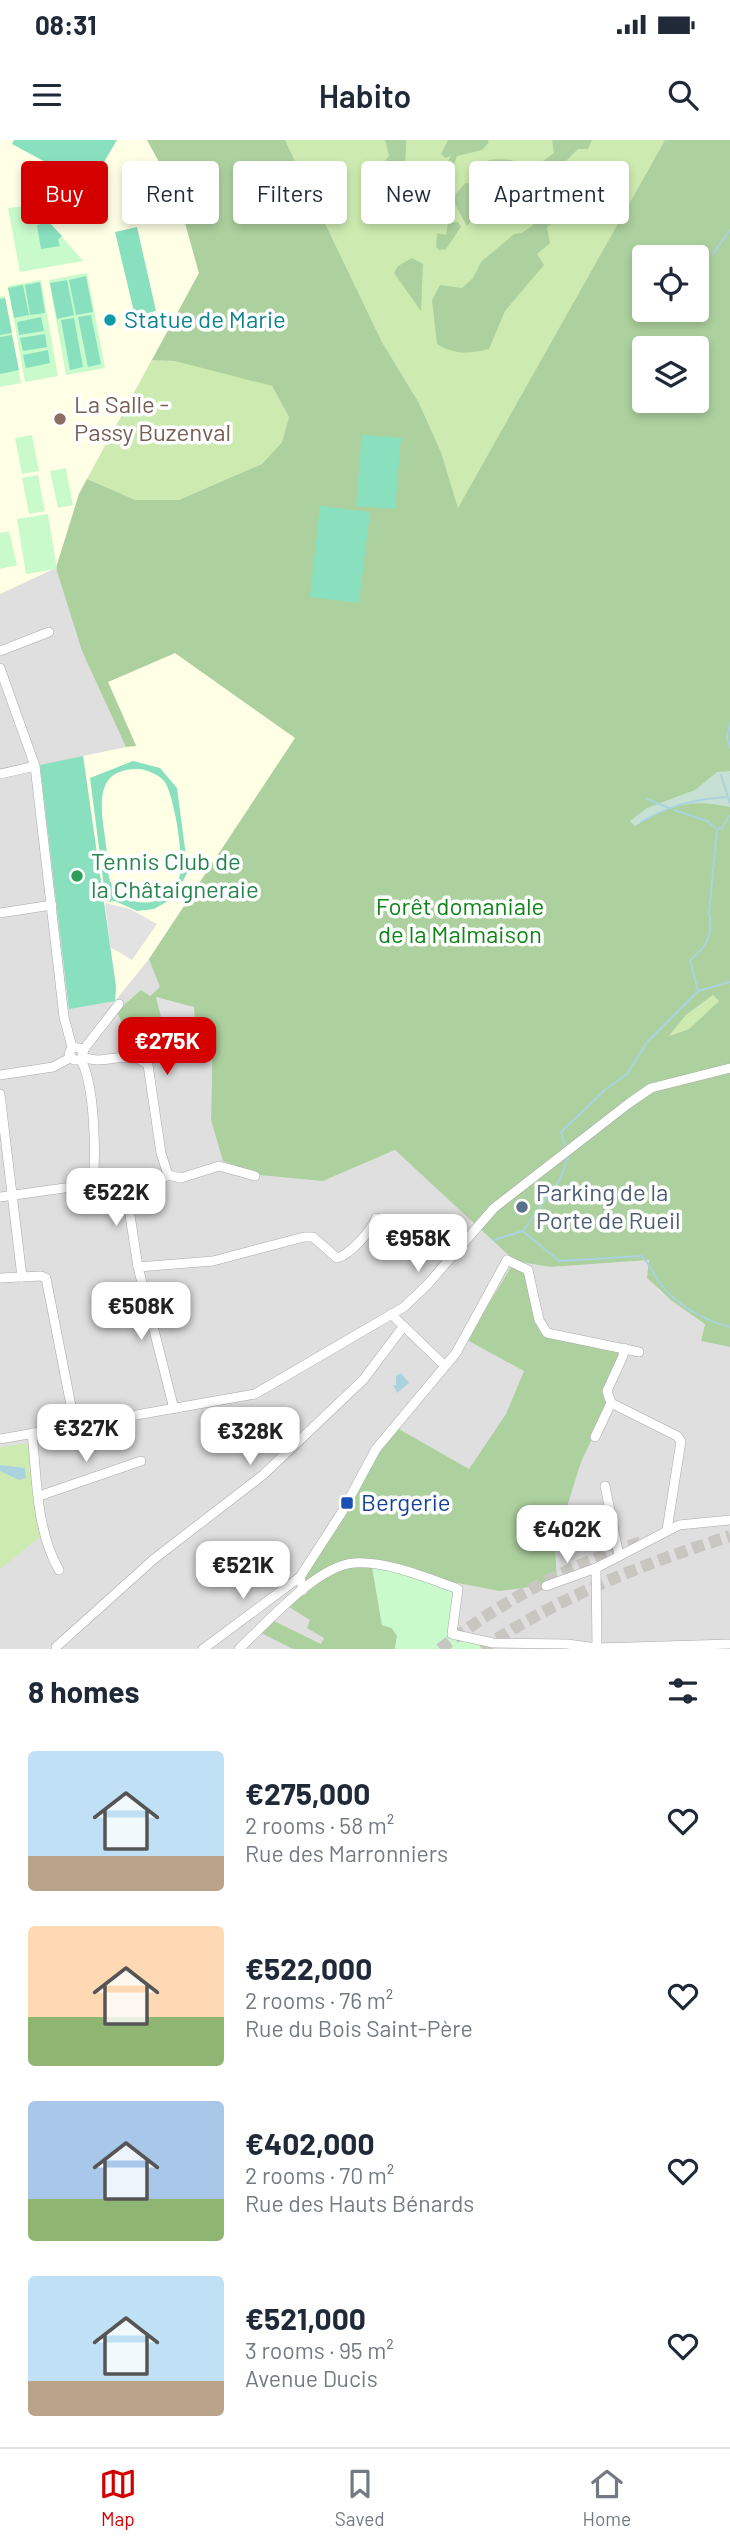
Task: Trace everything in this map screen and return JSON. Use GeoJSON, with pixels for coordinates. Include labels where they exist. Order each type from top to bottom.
{"type":"FeatureCollection","features":[{"type":"Feature","properties":{"kind":"street"},"geometry":{"type":"LineString","coordinates":[[0,651],[49,632]]}},
{"type":"Feature","properties":{"kind":"street"},"geometry":{"type":"LineString","coordinates":[[0,668],[35,766],[63,1005],[87,1070],[92,1107],[93,1184]]}},
{"type":"Feature","properties":{"kind":"street"},"geometry":{"type":"LineString","coordinates":[[0,774],[35,766]]}},
{"type":"Feature","properties":{"kind":"street"},"geometry":{"type":"LineString","coordinates":[[0,914],[52,905]]}},
{"type":"Feature","properties":{"kind":"street"},"geometry":{"type":"LineString","coordinates":[[0,1075],[53,1067],[70,1058],[80,1052],[120,1004]]}},
{"type":"Feature","properties":{"kind":"street"},"geometry":{"type":"LineString","coordinates":[[80,1052],[90,1060],[129,1057],[140,1058],[148,1065],[161,1153],[168,1175]]}},
{"type":"Feature","properties":{"kind":"street"},"geometry":{"type":"LineString","coordinates":[[0,1439],[256,1394],[391,1314],[428,1284],[494,1208],[651,1088],[730,1068]]}},
{"type":"Feature","properties":{"kind":"street"},"geometry":{"type":"LineString","coordinates":[[0,1094],[10,1195],[22,1277]]}},
{"type":"Feature","properties":{"kind":"street"},"geometry":{"type":"LineString","coordinates":[[0,1197],[93,1184],[159,1181],[168,1175],[181,1178],[219,1166],[255,1176]]}},
{"type":"Feature","properties":{"kind":"street"},"geometry":{"type":"LineString","coordinates":[[125,1183],[138,1267],[174,1409]]}},
{"type":"Feature","properties":{"kind":"street"},"geometry":{"type":"LineString","coordinates":[[138,1267],[213,1261],[304,1237],[313,1237],[337,1258],[341,1258],[374,1225],[376,1218]]}},
{"type":"Feature","properties":{"kind":"street"},"geometry":{"type":"LineString","coordinates":[[203,1649],[300,1577],[376,1449],[474,1325],[507,1261],[528,1270],[539,1320],[547,1333],[639,1352]]}},
{"type":"Feature","properties":{"kind":"street"},"geometry":{"type":"LineString","coordinates":[[0,1278],[46,1278],[75,1426]]}},
{"type":"Feature","properties":{"kind":"street"},"geometry":{"type":"LineString","coordinates":[[391,1314],[444,1366]]}},
{"type":"Feature","properties":{"kind":"street"},"geometry":{"type":"LineString","coordinates":[[56,1647],[154,1559],[263,1475],[363,1380],[403,1327]]}},
{"type":"Feature","properties":{"kind":"street"},"geometry":{"type":"LineString","coordinates":[[624,1348],[624,1356],[607,1391],[611,1403],[681,1441],[667,1530]]}},
{"type":"Feature","properties":{"kind":"street"},"geometry":{"type":"LineString","coordinates":[[595,1437],[611,1403]]}},
{"type":"Feature","properties":{"kind":"street"},"geometry":{"type":"LineString","coordinates":[[32,1433],[48,1550],[59,1570]]}},
{"type":"Feature","properties":{"kind":"street"},"geometry":{"type":"LineString","coordinates":[[39,1496],[141,1461]]}},
{"type":"Feature","properties":{"kind":"street"},"geometry":{"type":"LineString","coordinates":[[605,1486],[619,1556]]}},
{"type":"Feature","properties":{"kind":"street"},"geometry":{"type":"LineString","coordinates":[[546,1586],[596,1568],[685,1523],[730,1520]]}},
{"type":"Feature","properties":{"kind":"street"},"geometry":{"type":"LineString","coordinates":[[239,1649],[303,1590],[337,1567],[352,1563],[367,1563],[458,1589],[452,1634],[492,1646],[567,1644],[597,1648],[648,1648],[730,1644]]}},
{"type":"Feature","properties":{"kind":"street"},"geometry":{"type":"LineString","coordinates":[[596,1568],[597,1648]]}},
{"type":"Feature","properties":{"kind":"street"},"geometry":{"type":"LineString","coordinates":[[300,1577],[303,1590]]}},
{"type":"Feature","properties":{"kind":"shaded area"},"geometry":{"type":"Polygon","coordinates":[[[0,140],[285,140],[282,161],[233,161],[233,224],[273,224],[160,987],[150,996],[130,1041],[213,1025],[211,1120],[323,1181],[395,1150],[478,1225],[551,1267],[649,1260],[658,1290],[705,1324],[701,1341],[730,1347],[730,1649],[0,1649],[0,140]]]}},
{"type":"Feature","properties":{"kind":"shaded area","name":"La Salle - Passy Buzenval"},"geometry":{"type":"Polygon","coordinates":[[[0,140],[147,140],[159,161],[122,161],[122,224],[185,224],[199,273],[79,494],[56,568],[0,594],[0,140]]]}},
{"type":"Feature","properties":{"kind":"shaded area"},"geometry":{"type":"Polygon","coordinates":[[[175,653],[296,738],[149,959],[115,1001],[116,987],[83,756],[136,745],[108,682],[175,653]]]}},
{"type":"Feature","properties":{"kind":"shaded area"},"geometry":{"type":"Polygon","coordinates":[[[730,771],[730,807],[703,803],[680,805],[635,826],[630,821],[647,808],[695,790],[717,772],[730,771]]]}},
{"type":"Feature","properties":{"kind":"shaded area"},"geometry":{"type":"Polygon","coordinates":[[[105,903],[130,909],[157,924],[132,960],[110,947],[105,903]]]}},
{"type":"Feature","properties":{"kind":"shaded area"},"geometry":{"type":"Polygon","coordinates":[[[156,997],[194,1007],[195,1022],[161,1017],[156,997]]]}},
{"type":"Feature","properties":{"kind":"green space"},"geometry":{"type":"Polygon","coordinates":[[[14,140],[117,140],[105,161],[44,161],[12,144],[14,140]]]}},
{"type":"Feature","properties":{"kind":"green space","name":"Forêt domaniale de la Malmaison"},"geometry":{"type":"Polygon","coordinates":[[[147,140],[285,140],[295,161],[233,161],[233,224],[325,224],[382,342],[419,403],[441,452],[458,508],[618,224],[629,224],[629,204],[665,140],[730,140],[730,1347],[701,1341],[705,1324],[672,1301],[647,1278],[649,1260],[551,1267],[515,1261],[395,1150],[323,1181],[259,1175],[223,1161],[211,1120],[213,1025],[129,1042],[117,1011],[141,990],[150,996],[160,987],[149,959],[295,738],[175,653],[108,682],[136,746],[126,747],[82,651],[56,568],[79,494],[87,479],[135,500],[179,500],[262,464],[282,442],[289,417],[272,386],[175,361],[152,360],[199,273],[185,224],[219,224],[219,161],[159,161],[147,140]],[[713,995],[686,1015],[669,1036],[689,1029],[719,1001],[713,995]]]}},
{"type":"Feature","properties":{"kind":"green space"},"geometry":{"type":"Polygon","coordinates":[[[285,140],[665,140],[629,204],[629,161],[469,161],[469,224],[618,224],[458,509],[441,452],[419,403],[382,342],[325,224],[347,224],[347,161],[295,161],[285,140]]]}},
{"type":"Feature","properties":{"kind":"green space"},"geometry":{"type":"Polygon","coordinates":[[[385,140],[406,140],[405,161],[385,161],[389,156],[385,140]]]}},
{"type":"Feature","properties":{"kind":"green space"},"geometry":{"type":"Polygon","coordinates":[[[448,140],[489,142],[482,150],[457,156],[455,162],[448,161],[451,156],[445,158],[441,154],[448,140]]]}},
{"type":"Feature","properties":{"kind":"green space"},"geometry":{"type":"Polygon","coordinates":[[[552,140],[592,140],[588,149],[578,149],[566,161],[543,161],[554,153],[552,140]]]}},
{"type":"Feature","properties":{"kind":"green space"},"geometry":{"type":"Polygon","coordinates":[[[489,160],[517,161],[489,161],[489,160]]]}},
{"type":"Feature","properties":{"kind":"green space"},"geometry":{"type":"Polygon","coordinates":[[[465,183],[469,183],[467,226],[455,204],[455,195],[465,183]]]}},
{"type":"Feature","properties":{"kind":"green space"},"geometry":{"type":"Polygon","coordinates":[[[21,206],[21,224],[51,224],[83,261],[20,272],[8,208],[21,206]]]}},
{"type":"Feature","properties":{"kind":"green space"},"geometry":{"type":"Polygon","coordinates":[[[455,222],[461,227],[446,249],[439,250],[436,247],[437,233],[446,235],[448,224],[455,222]]]}},
{"type":"Feature","properties":{"kind":"green space"},"geometry":{"type":"Polygon","coordinates":[[[51,224],[62,236],[58,240],[60,246],[41,249],[37,225],[51,224]]]}},
{"type":"Feature","properties":{"kind":"green space"},"geometry":{"type":"Polygon","coordinates":[[[551,224],[547,227],[550,243],[537,254],[544,265],[505,311],[489,349],[462,352],[437,344],[432,300],[440,285],[462,288],[473,278],[481,262],[514,234],[522,233],[533,225],[551,224]]]}},
{"type":"Feature","properties":{"kind":"green space"},"geometry":{"type":"Polygon","coordinates":[[[137,227],[156,311],[135,316],[115,232],[137,227]]]}},
{"type":"Feature","properties":{"kind":"green space"},"geometry":{"type":"Polygon","coordinates":[[[412,258],[423,264],[421,311],[394,273],[398,266],[412,258]]]}},
{"type":"Feature","properties":{"kind":"green space"},"geometry":{"type":"Polygon","coordinates":[[[87,273],[105,368],[66,375],[49,280],[87,273]]]}},
{"type":"Feature","properties":{"kind":"green space"},"geometry":{"type":"Polygon","coordinates":[[[86,276],[93,312],[76,315],[69,280],[86,276]]]}},
{"type":"Feature","properties":{"kind":"green space"},"geometry":{"type":"Polygon","coordinates":[[[41,280],[58,376],[25,382],[8,286],[41,280]]]}},
{"type":"Feature","properties":{"kind":"green space"},"geometry":{"type":"Polygon","coordinates":[[[67,280],[74,315],[57,319],[50,283],[67,280]]]}},
{"type":"Feature","properties":{"kind":"green space"},"geometry":{"type":"Polygon","coordinates":[[[40,282],[45,313],[30,315],[25,285],[40,282]]]}},
{"type":"Feature","properties":{"kind":"green space"},"geometry":{"type":"Polygon","coordinates":[[[23,285],[29,315],[14,318],[8,288],[23,285]]]}},
{"type":"Feature","properties":{"kind":"green space"},"geometry":{"type":"Polygon","coordinates":[[[5,296],[21,383],[0,387],[0,297],[5,296]]]}},
{"type":"Feature","properties":{"kind":"green space"},"geometry":{"type":"Polygon","coordinates":[[[5,298],[12,333],[0,335],[0,299],[5,298]]]}},
{"type":"Feature","properties":{"kind":"green space"},"geometry":{"type":"Polygon","coordinates":[[[91,315],[101,364],[88,367],[78,317],[91,315]]]}},
{"type":"Feature","properties":{"kind":"green space"},"geometry":{"type":"Polygon","coordinates":[[[41,317],[44,331],[19,335],[17,322],[41,317]]]}},
{"type":"Feature","properties":{"kind":"green space"},"geometry":{"type":"Polygon","coordinates":[[[74,318],[83,367],[70,370],[61,320],[74,318]]]}},
{"type":"Feature","properties":{"kind":"green space"},"geometry":{"type":"Polygon","coordinates":[[[45,334],[47,347],[23,351],[20,338],[45,334]]]}},
{"type":"Feature","properties":{"kind":"green space"},"geometry":{"type":"Polygon","coordinates":[[[12,335],[19,370],[0,374],[0,337],[12,335]]]}},
{"type":"Feature","properties":{"kind":"green space"},"geometry":{"type":"Polygon","coordinates":[[[48,350],[50,363],[26,368],[23,355],[48,350]]]}},
{"type":"Feature","properties":{"kind":"green space"},"geometry":{"type":"Polygon","coordinates":[[[152,360],[198,365],[272,386],[289,417],[282,442],[262,464],[179,500],[135,500],[87,479],[152,360]]]}},
{"type":"Feature","properties":{"kind":"green space"},"geometry":{"type":"Polygon","coordinates":[[[32,435],[39,471],[22,474],[15,438],[32,435]]]}},
{"type":"Feature","properties":{"kind":"green space"},"geometry":{"type":"Polygon","coordinates":[[[362,435],[401,438],[395,509],[356,506],[362,435]]]}},
{"type":"Feature","properties":{"kind":"green space"},"geometry":{"type":"Polygon","coordinates":[[[66,468],[73,505],[58,508],[50,471],[66,468]]]}},
{"type":"Feature","properties":{"kind":"green space"},"geometry":{"type":"Polygon","coordinates":[[[38,475],[45,511],[29,514],[22,478],[38,475]]]}},
{"type":"Feature","properties":{"kind":"green space"},"geometry":{"type":"Polygon","coordinates":[[[320,506],[370,512],[359,603],[310,597],[320,506]]]}},
{"type":"Feature","properties":{"kind":"green space"},"geometry":{"type":"Polygon","coordinates":[[[48,514],[57,569],[26,574],[17,519],[48,514]]]}},
{"type":"Feature","properties":{"kind":"green space"},"geometry":{"type":"Polygon","coordinates":[[[9,531],[17,565],[0,569],[0,533],[9,531]]]}},
{"type":"Feature","properties":{"kind":"green space","name":"Tennis Club de la Châtaigneraie"},"geometry":{"type":"Polygon","coordinates":[[[83,756],[116,987],[115,1001],[69,1009],[40,765],[83,756]]]}},
{"type":"Feature","properties":{"kind":"green space"},"geometry":{"type":"Polygon","coordinates":[[[133,761],[160,768],[177,788],[188,871],[175,897],[154,909],[137,911],[115,901],[106,902],[90,778],[133,761]],[[140,769],[124,770],[113,775],[106,783],[102,806],[111,883],[125,898],[148,902],[163,898],[175,887],[180,874],[181,854],[175,811],[168,788],[159,776],[140,769]]]}},
{"type":"Feature","properties":{"kind":"green space"},"geometry":{"type":"Polygon","coordinates":[[[713,995],[719,1001],[689,1029],[669,1036],[686,1015],[713,995]]]}},
{"type":"Feature","properties":{"kind":"green space"},"geometry":{"type":"Polygon","coordinates":[[[511,1267],[528,1270],[539,1330],[543,1335],[619,1349],[620,1359],[603,1395],[607,1407],[581,1462],[555,1545],[557,1583],[500,1591],[372,1567],[382,1625],[392,1628],[397,1636],[395,1649],[293,1649],[261,1633],[274,1621],[321,1644],[324,1638],[307,1628],[310,1620],[289,1607],[316,1582],[305,1581],[305,1577],[373,1458],[397,1428],[469,1469],[506,1414],[524,1371],[467,1340],[511,1267]]]}},
{"type":"Feature","properties":{"kind":"green space"},"geometry":{"type":"Polygon","coordinates":[[[30,1443],[40,1537],[0,1569],[0,1447],[30,1443]]]}},
{"type":"Feature","properties":{"kind":"green space"},"geometry":{"type":"Polygon","coordinates":[[[372,1566],[457,1585],[449,1636],[490,1646],[489,1649],[395,1649],[397,1636],[392,1628],[382,1625],[372,1566]]]}},
{"type":"Feature","properties":{"kind":"water"},"geometry":{"type":"Polygon","coordinates":[[[401,1373],[409,1383],[397,1393],[393,1385],[396,1385],[396,1376],[401,1373]]]}},
{"type":"Feature","properties":{"kind":"water"},"geometry":{"type":"Polygon","coordinates":[[[0,1465],[25,1468],[26,1478],[19,1480],[0,1471],[0,1465]]]}},
{"type":"Feature","properties":{"kind":"waterway"},"geometry":{"type":"LineString","coordinates":[[712,255],[730,230]]}},
{"type":"Feature","properties":{"kind":"waterway"},"geometry":{"type":"LineString","coordinates":[[730,723],[727,737],[730,748]]}},
{"type":"Feature","properties":{"kind":"waterway"},"geometry":{"type":"LineString","coordinates":[[721,775],[730,803]]}},
{"type":"Feature","properties":{"kind":"waterway"},"geometry":{"type":"LineString","coordinates":[[641,822],[683,804],[728,797]]}},
{"type":"Feature","properties":{"kind":"waterway"},"geometry":{"type":"LineString","coordinates":[[647,799],[669,808]]}},
{"type":"Feature","properties":{"kind":"waterway"},"geometry":{"type":"LineString","coordinates":[[674,810],[707,821],[717,829]]}},
{"type":"Feature","properties":{"kind":"waterway"},"geometry":{"type":"LineString","coordinates":[[698,991],[690,960],[700,951],[709,934],[717,829],[722,828],[729,816]]}},
{"type":"Feature","properties":{"kind":"waterway"},"geometry":{"type":"LineString","coordinates":[[566,1147],[561,1132],[605,1090],[627,1074],[648,1041],[698,991],[730,982]]}},
{"type":"Feature","properties":{"kind":"waterway"},"geometry":{"type":"LineString","coordinates":[[494,1240],[523,1231],[560,1179],[569,1155]]}},
{"type":"Feature","properties":{"kind":"waterway"},"geometry":{"type":"LineString","coordinates":[[523,1231],[559,1261],[641,1256],[674,1298],[701,1316],[730,1327]]}},
{"type":"Feature","properties":{"kind":"tunnel"},"geometry":{"type":"LineString","coordinates":[[482,1649],[541,1613],[602,1583],[730,1536]]}},
{"type":"Feature","properties":{"kind":"tunnel"},"geometry":{"type":"LineString","coordinates":[[440,1649],[488,1615],[538,1586],[590,1561],[645,1541]]}},
{"type":"Feature","properties":{"kind":"place","name":"Statue de Marie"},"geometry":{"type":"Point","coordinates":[110,320]}},
{"type":"Feature","properties":{"kind":"place","name":"La Salle - Passy Buzenval"},"geometry":{"type":"Point","coordinates":[60,419]}},
{"type":"Feature","properties":{"kind":"place","name":"Tennis Club de la Châtaigneraie"},"geometry":{"type":"Point","coordinates":[77,876]}},
{"type":"Feature","properties":{"kind":"place","name":"Parking de la Porte de Rueil"},"geometry":{"type":"Point","coordinates":[522,1207]}},
{"type":"Feature","properties":{"kind":"place","name":"Bergerie"},"geometry":{"type":"Point","coordinates":[347,1503]}}]}
